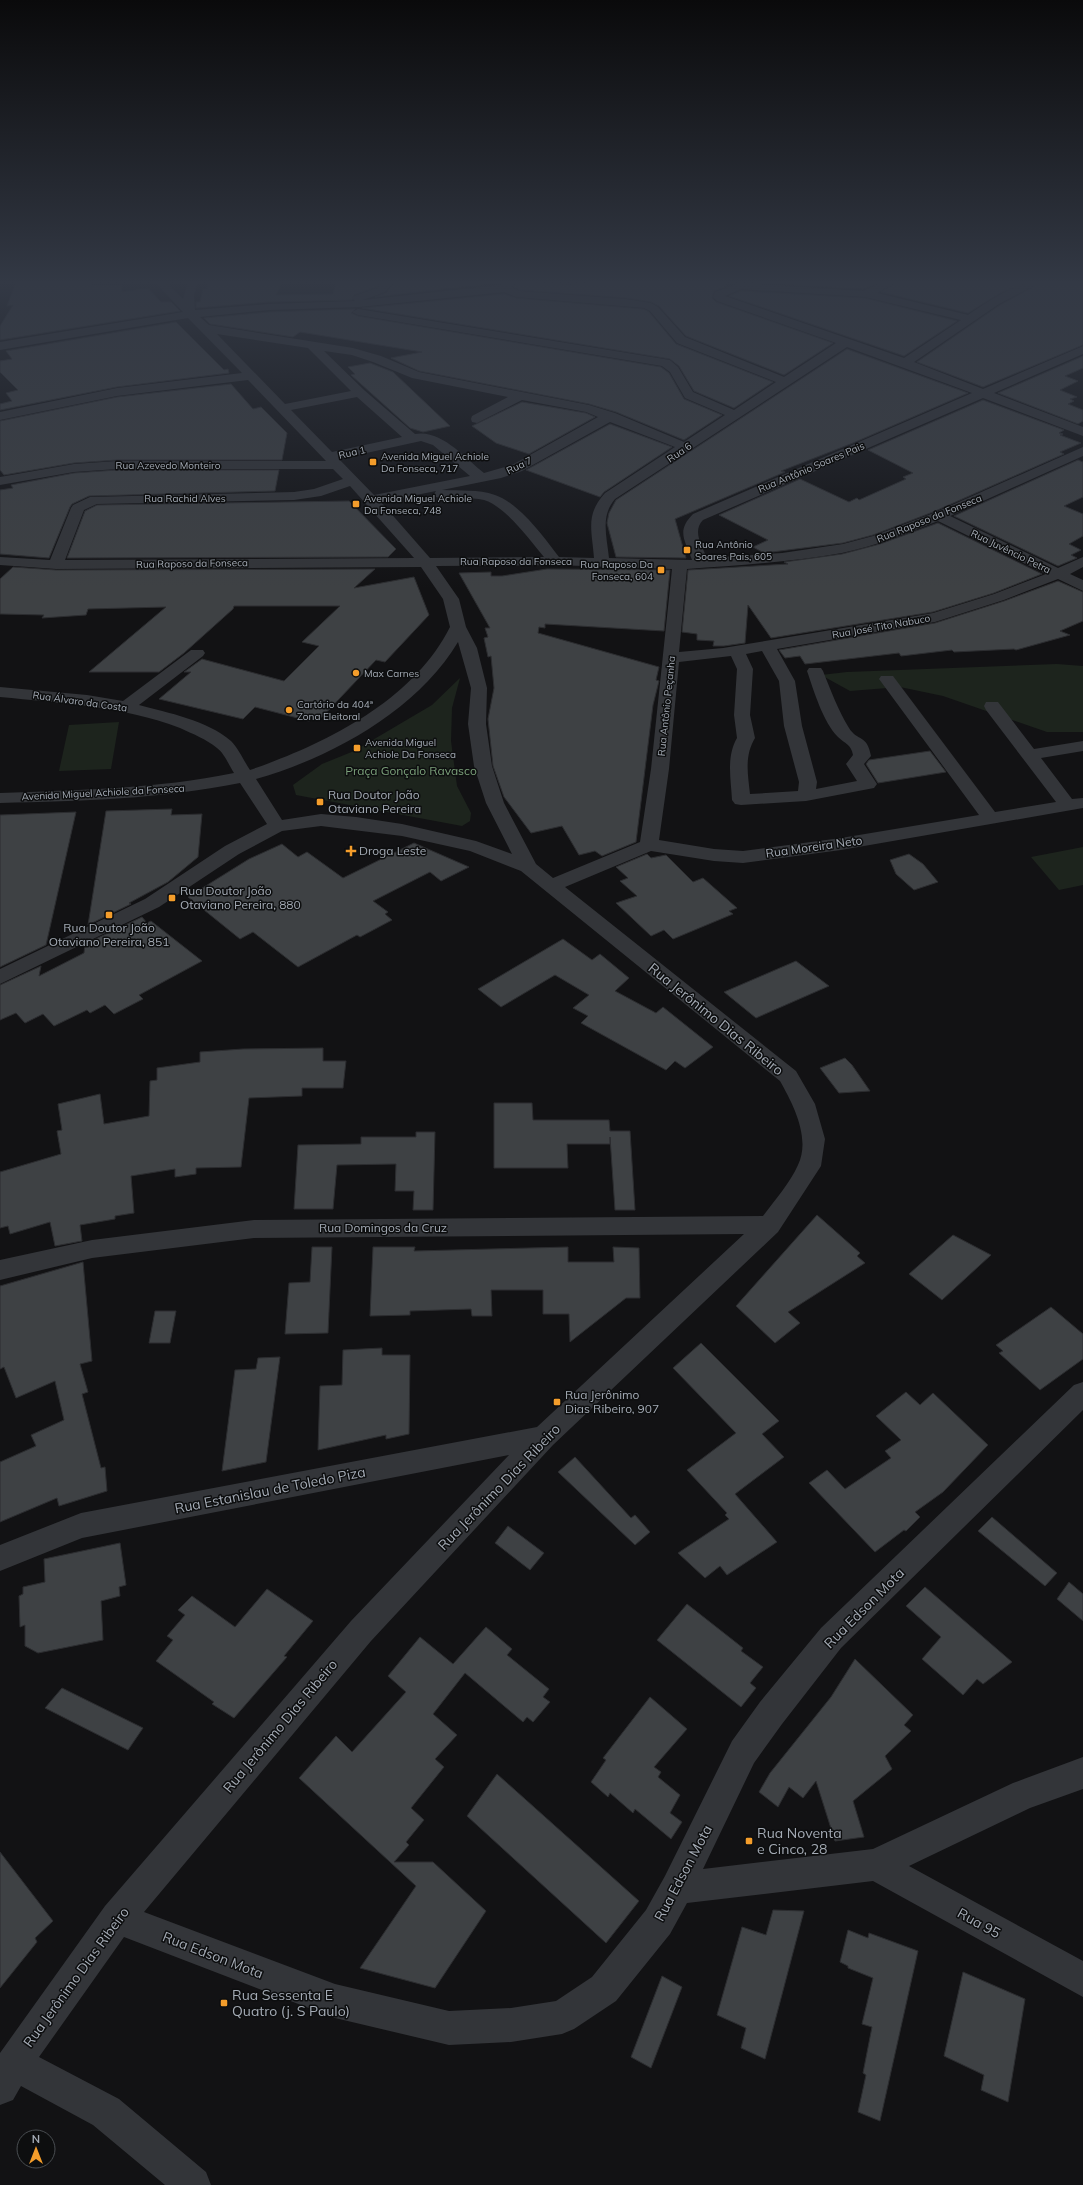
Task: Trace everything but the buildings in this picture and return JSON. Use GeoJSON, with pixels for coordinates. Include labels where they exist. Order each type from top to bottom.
{"type":"FeatureCollection","features":[{"type":"Feature","properties":{"kind":"street"},"geometry":{"type":"LineString","coordinates":[[0,416],[117,392],[184,384]]}},
{"type":"Feature","properties":{"kind":"street"},"geometry":{"type":"LineString","coordinates":[[258,384],[371,500],[425,561],[451,599],[458,627]]}},
{"type":"Feature","properties":{"kind":"street"},"geometry":{"type":"LineString","coordinates":[[351,384],[411,438]]}},
{"type":"Feature","properties":{"kind":"street"},"geometry":{"type":"LineString","coordinates":[[463,384],[589,409],[686,446]]}},
{"type":"Feature","properties":{"kind":"street"},"geometry":{"type":"LineString","coordinates":[[681,384],[684,390],[689,395],[733,414]]}},
{"type":"Feature","properties":{"kind":"street","name":"Rua 6"},"geometry":{"type":"LineString","coordinates":[[602,562],[598,515],[601,506],[610,496],[733,414],[784,384]]}},
{"type":"Feature","properties":{"kind":"street"},"geometry":{"type":"LineString","coordinates":[[958,384],[1083,432]]}},
{"type":"Feature","properties":{"kind":"street","name":"Rua Antônio Soares Pais"},"geometry":{"type":"LineString","coordinates":[[700,564],[690,532],[691,524],[698,517],[1006,384]]}},
{"type":"Feature","properties":{"kind":"street"},"geometry":{"type":"LineString","coordinates":[[282,408],[360,393]]}},
{"type":"Feature","properties":{"kind":"street"},"geometry":{"type":"LineString","coordinates":[[477,419],[521,395]]}},
{"type":"Feature","properties":{"kind":"street","name":"Rua 7"},"geometry":{"type":"LineString","coordinates":[[371,500],[404,492],[501,474],[517,468],[610,416]]}},
{"type":"Feature","properties":{"kind":"street","name":"Rua 1"},"geometry":{"type":"LineString","coordinates":[[333,461],[411,438],[426,438],[438,442],[481,478]]}},
{"type":"Feature","properties":{"kind":"street","name":"Rua Raposo da Fonseca"},"geometry":{"type":"LineString","coordinates":[[0,561],[56,565],[555,561],[680,566],[782,557],[843,548],[878,539],[939,516],[1083,451]]}},
{"type":"Feature","properties":{"kind":"street","name":"Rua Azevedo Monteiro"},"geometry":{"type":"LineString","coordinates":[[0,481],[74,468],[117,465],[333,461]]}},
{"type":"Feature","properties":{"kind":"street","name":"Rua Rachid Alves"},"geometry":{"type":"LineString","coordinates":[[56,565],[78,508],[95,500],[294,496],[316,492],[352,480]]}},
{"type":"Feature","properties":{"kind":"street"},"geometry":{"type":"LineString","coordinates":[[404,492],[475,496],[490,498],[501,503],[540,542],[555,561]]}},
{"type":"Feature","properties":{"kind":"street","name":"Rua Juvêncio Petra"},"geometry":{"type":"LineString","coordinates":[[939,516],[1083,586]]}},
{"type":"Feature","properties":{"kind":"street","name":"Rua José Tito Nabuco"},"geometry":{"type":"LineString","coordinates":[[671,658],[737,651],[935,617],[999,597],[1058,574],[1083,562]]}},
{"type":"Feature","properties":{"kind":"street","name":"Rua Antônio Peçanha"},"geometry":{"type":"LineString","coordinates":[[649,846],[655,812],[680,566]]}},
{"type":"Feature","properties":{"kind":"street","name":"Avenida Miguel Achiole da Fonseca"},"geometry":{"type":"LineString","coordinates":[[0,798],[150,792],[215,784],[245,778],[281,767],[315,753],[369,721],[417,684],[439,661],[458,627]]}},
{"type":"Feature","properties":{"kind":"street","name":"Rua Jerônimo Dias Ribeiro"},"geometry":{"type":"LineString","coordinates":[[458,627],[469,648],[478,681],[477,724],[483,766],[494,803],[528,867]]}},
{"type":"Feature","properties":{"kind":"street"},"geometry":{"type":"LineString","coordinates":[[766,646],[787,681],[793,726],[808,782],[806,796]]}},
{"type":"Feature","properties":{"kind":"street"},"geometry":{"type":"LineString","coordinates":[[737,651],[745,669],[743,678],[744,704],[742,715],[746,738],[741,744],[739,759],[741,800],[806,796],[868,784],[854,764],[862,756],[860,745],[844,733],[829,707],[815,671]]}},
{"type":"Feature","properties":{"kind":"street"},"geometry":{"type":"LineString","coordinates":[[126,707],[197,653]]}},
{"type":"Feature","properties":{"kind":"street"},"geometry":{"type":"LineString","coordinates":[[887,680],[991,819]]}},
{"type":"Feature","properties":{"kind":"street","name":"Rua Álvaro da Costa"},"geometry":{"type":"LineString","coordinates":[[0,692],[87,700],[126,707],[173,720],[204,732],[225,745],[277,826]]}},
{"type":"Feature","properties":{"kind":"street"},"geometry":{"type":"LineString","coordinates":[[992,706],[1029,755],[1075,804]]}},
{"type":"Feature","properties":{"kind":"street"},"geometry":{"type":"LineString","coordinates":[[1029,755],[1083,746]]}},
{"type":"Feature","properties":{"kind":"street","name":"Rua Moreira Neto"},"geometry":{"type":"LineString","coordinates":[[550,886],[649,846],[669,847],[714,855],[743,857],[841,844],[1075,804]]}},
{"type":"Feature","properties":{"kind":"street","name":"Rua Jerônimo Dias Ribeiro"},"geometry":{"type":"LineString","coordinates":[[7,2075],[117,1918],[361,1631],[544,1437],[770,1225],[810,1166],[814,1139],[804,1104],[788,1076],[528,867],[476,847],[402,830],[356,823],[321,820],[277,826]]}},
{"type":"Feature","properties":{"kind":"street"},"geometry":{"type":"LineString","coordinates":[[0,977],[152,903],[232,850],[277,826]]}},
{"type":"Feature","properties":{"kind":"street","name":"Rua Domingos da Cruz"},"geometry":{"type":"LineString","coordinates":[[0,1270],[92,1249],[254,1229],[770,1225]]}},
{"type":"Feature","properties":{"kind":"street","name":"Rua Edson Mota"},"geometry":{"type":"LineString","coordinates":[[117,1918],[335,2001],[449,2028],[511,2025],[562,2017],[604,1989],[658,1922],[677,1888],[743,1752],[771,1713],[831,1638],[1083,1393]]}},
{"type":"Feature","properties":{"kind":"street","name":"Rua Estanislau de Toledo Piza"},"geometry":{"type":"LineString","coordinates":[[0,1558],[81,1526],[544,1437]]}},
{"type":"Feature","properties":{"kind":"street"},"geometry":{"type":"LineString","coordinates":[[677,1888],[875,1865],[1024,1794],[1083,1773]]}},
{"type":"Feature","properties":{"kind":"street","name":"Rua 95"},"geometry":{"type":"LineString","coordinates":[[875,1865],[1083,1980]]}},
{"type":"Feature","properties":{"kind":"street"},"geometry":{"type":"LineString","coordinates":[[7,2075],[106,2112],[193,2185]]}},
{"type":"Feature","properties":{"kind":"green space"},"geometry":{"type":"Polygon","coordinates":[[[1057,664],[1083,666],[1083,732],[1047,732],[943,696],[900,687],[850,691],[821,675],[847,672],[1057,664]]]}},
{"type":"Feature","properties":{"kind":"green space","name":"Praça Gonçalo Ravasco"},"geometry":{"type":"Polygon","coordinates":[[[460,678],[452,708],[451,741],[457,786],[471,813],[470,821],[462,826],[296,795],[293,785],[322,764],[354,751],[432,705],[460,678]]]}},
{"type":"Feature","properties":{"kind":"green space"},"geometry":{"type":"Polygon","coordinates":[[[119,722],[111,769],[59,771],[69,725],[119,722]]]}},
{"type":"Feature","properties":{"kind":"green space"},"geometry":{"type":"Polygon","coordinates":[[[1083,847],[1083,885],[1059,890],[1031,857],[1083,847]]]}},
{"type":"Feature","properties":{"kind":"place","name":"Avenida Miguel Achiole Da Fonseca, 717"},"geometry":{"type":"Point","coordinates":[373,462]}},
{"type":"Feature","properties":{"kind":"place","name":"Avenida Miguel Achiole Da Fonseca, 748"},"geometry":{"type":"Point","coordinates":[356,504]}},
{"type":"Feature","properties":{"kind":"place","name":"Rua Antônio Soares Pais, 605"},"geometry":{"type":"Point","coordinates":[687,550]}},
{"type":"Feature","properties":{"kind":"place","name":"Rua Raposo Da Fonseca, 604"},"geometry":{"type":"Point","coordinates":[661,570]}},
{"type":"Feature","properties":{"kind":"place","name":"Max Carnes"},"geometry":{"type":"Point","coordinates":[356,673]}},
{"type":"Feature","properties":{"kind":"place","name":"Cartório da 404ª Zona Eleitoral"},"geometry":{"type":"Point","coordinates":[289,710]}},
{"type":"Feature","properties":{"kind":"place","name":"Avenida Miguel Achiole Da Fonseca"},"geometry":{"type":"Point","coordinates":[357,748]}},
{"type":"Feature","properties":{"kind":"place","name":"Rua Doutor João Otaviano Pereira"},"geometry":{"type":"Point","coordinates":[320,802]}},
{"type":"Feature","properties":{"kind":"place","name":"Droga Leste"},"geometry":{"type":"Point","coordinates":[351,851]}},
{"type":"Feature","properties":{"kind":"place","name":"Rua Doutor João Otaviano Pereira, 880"},"geometry":{"type":"Point","coordinates":[172,898]}},
{"type":"Feature","properties":{"kind":"place","name":"Rua Doutor João Otaviano Pereira, 851"},"geometry":{"type":"Point","coordinates":[109,915]}},
{"type":"Feature","properties":{"kind":"place","name":"Rua Jerônimo Dias Ribeiro, 907"},"geometry":{"type":"Point","coordinates":[557,1402]}},
{"type":"Feature","properties":{"kind":"place","name":"Rua Noventa e Cinco, 28"},"geometry":{"type":"Point","coordinates":[749,1841]}},
{"type":"Feature","properties":{"kind":"place","name":"Rua Sessenta E Quatro (j. S Paulo)"},"geometry":{"type":"Point","coordinates":[224,2003]}}]}
